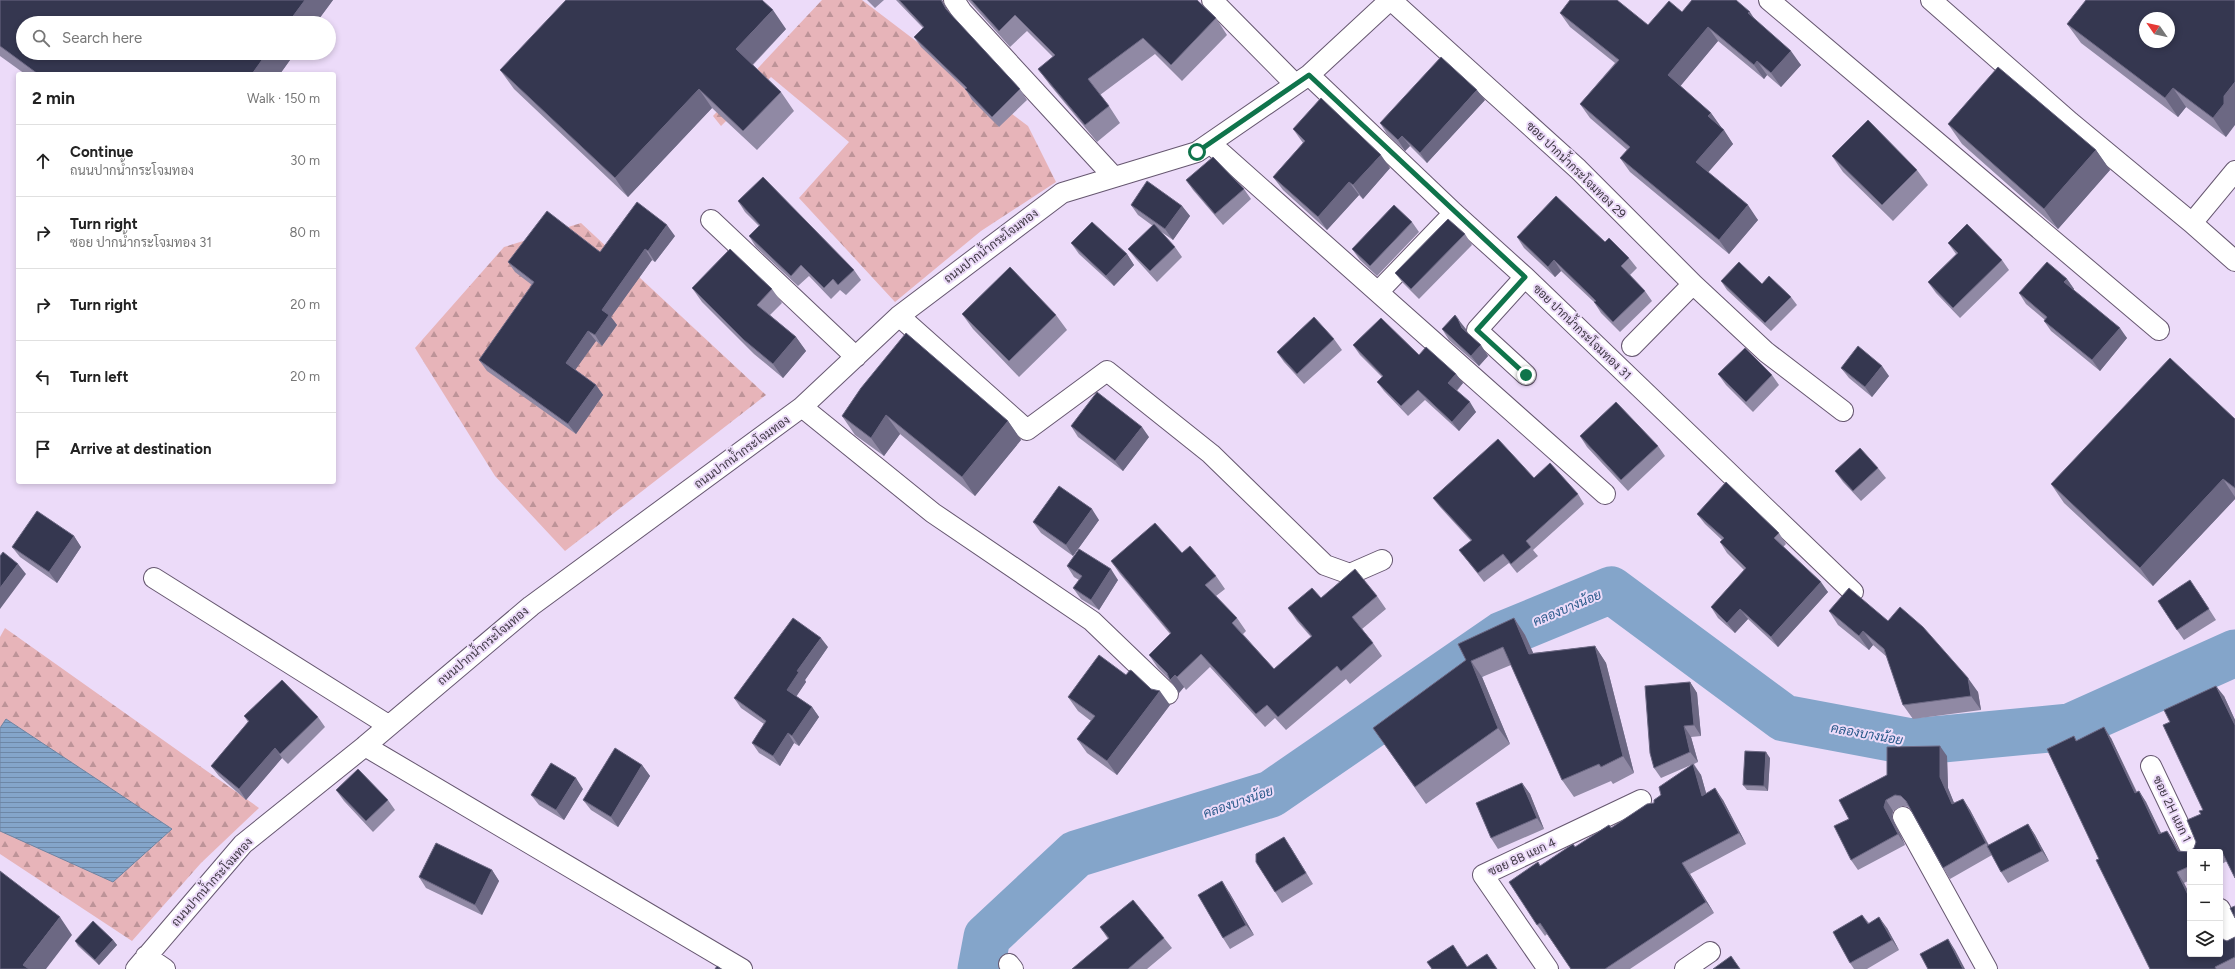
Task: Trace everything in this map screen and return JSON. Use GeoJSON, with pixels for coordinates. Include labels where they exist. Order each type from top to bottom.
{"type":"FeatureCollection","features":[{"type":"Feature","properties":{"kind":"street"},"geometry":{"type":"LineString","coordinates":[[954,0],[962,12],[1113,176]]}},
{"type":"Feature","properties":{"kind":"street","name":"ซอย ปากน้ำกระโจมทอง 31"},"geometry":{"type":"LineString","coordinates":[[1212,0],[1454,212],[1525,277],[1853,592]]}},
{"type":"Feature","properties":{"kind":"street","name":"ถนนปากน้ำกระโจมทอง"},"geometry":{"type":"LineString","coordinates":[[141,963],[243,844],[365,746],[531,606],[802,407],[899,316],[1062,193],[1113,176],[1197,152],[1302,80],[1390,0]]}},
{"type":"Feature","properties":{"kind":"street","name":"ซอย ปากน้ำกระโจมทอง 29"},"geometry":{"type":"LineString","coordinates":[[1390,0],[1578,169],[1693,284],[1766,352],[1843,411]]}},
{"type":"Feature","properties":{"kind":"street"},"geometry":{"type":"LineString","coordinates":[[1768,0],[2158,330]]}},
{"type":"Feature","properties":{"kind":"street"},"geometry":{"type":"LineString","coordinates":[[1931,0],[2070,122],[2192,223],[2235,261]]}},
{"type":"Feature","properties":{"kind":"street"},"geometry":{"type":"LineString","coordinates":[[1210,143],[1605,494]]}},
{"type":"Feature","properties":{"kind":"street"},"geometry":{"type":"LineString","coordinates":[[2192,223],[2235,171]]}},
{"type":"Feature","properties":{"kind":"street"},"geometry":{"type":"LineString","coordinates":[[1378,292],[1454,212]]}},
{"type":"Feature","properties":{"kind":"street"},"geometry":{"type":"LineString","coordinates":[[711,220],[856,357]]}},
{"type":"Feature","properties":{"kind":"street"},"geometry":{"type":"LineString","coordinates":[[1525,277],[1477,330],[1526,375]]}},
{"type":"Feature","properties":{"kind":"street"},"geometry":{"type":"LineString","coordinates":[[1632,346],[1693,284]]}},
{"type":"Feature","properties":{"kind":"street"},"geometry":{"type":"LineString","coordinates":[[899,316],[1027,430],[1107,371],[1211,454],[1324,565],[1350,574],[1382,560]]}},
{"type":"Feature","properties":{"kind":"street"},"geometry":{"type":"LineString","coordinates":[[802,407],[933,514],[1092,621],[1168,694]]}},
{"type":"Feature","properties":{"kind":"street"},"geometry":{"type":"LineString","coordinates":[[154,578],[388,726]]}},
{"type":"Feature","properties":{"kind":"street"},"geometry":{"type":"LineString","coordinates":[[365,746],[742,969]]}},
{"type":"Feature","properties":{"kind":"street","name":"ซอย 2H แยก 1"},"geometry":{"type":"LineString","coordinates":[[2151,766],[2191,849]]}},
{"type":"Feature","properties":{"kind":"street","name":"ซอย 8B แยก 4"},"geometry":{"type":"LineString","coordinates":[[1548,969],[1483,875],[1641,800]]}},
{"type":"Feature","properties":{"kind":"street"},"geometry":{"type":"LineString","coordinates":[[1903,817],[1987,969]]}},
{"type":"Feature","properties":{"kind":"street"},"geometry":{"type":"LineString","coordinates":[[2223,915],[2235,940]]}},
{"type":"Feature","properties":{"kind":"street"},"geometry":{"type":"LineString","coordinates":[[1685,969],[1710,952]]}},
{"type":"Feature","properties":{"kind":"street"},"geometry":{"type":"LineString","coordinates":[[141,963],[165,969]]}},
{"type":"Feature","properties":{"kind":"green space"},"geometry":{"type":"Polygon","coordinates":[[[822,0],[862,0],[1028,126],[1056,182],[981,231],[895,302],[799,198],[849,142],[771,77],[721,126],[713,116],[822,0]]]}},
{"type":"Feature","properties":{"kind":"green space"},"geometry":{"type":"Polygon","coordinates":[[[581,223],[766,395],[565,551],[495,476],[415,348],[504,247],[581,223]]]}},
{"type":"Feature","properties":{"kind":"green space"},"geometry":{"type":"Polygon","coordinates":[[[5,628],[259,808],[201,863],[132,941],[0,854],[0,637],[5,628]]]}},
{"type":"Feature","properties":{"kind":"water"},"geometry":{"type":"Polygon","coordinates":[[[6,719],[172,829],[113,882],[0,831],[0,728],[6,719]]]}},
{"type":"Feature","properties":{"kind":"building"},"geometry":{"type":"Polygon","coordinates":[[[0,0],[305,0],[293,16],[16,16],[16,58],[0,46],[0,0]]]}},
{"type":"Feature","properties":{"kind":"building"},"geometry":{"type":"Polygon","coordinates":[[[566,0],[762,0],[773,10],[736,49],[781,92],[743,131],[699,89],[615,178],[500,70],[566,0]]]}},
{"type":"Feature","properties":{"kind":"building"},"geometry":{"type":"Polygon","coordinates":[[[899,0],[941,0],[946,9],[1020,89],[992,117],[965,89],[967,88],[914,37],[924,27],[899,0]]]}},
{"type":"Feature","properties":{"kind":"building"},"geometry":{"type":"Polygon","coordinates":[[[971,0],[1197,0],[1216,18],[1171,65],[1143,38],[1088,79],[1109,106],[1085,125],[1038,69],[1055,55],[1015,15],[999,31],[971,0]]]}},
{"type":"Feature","properties":{"kind":"building"},"geometry":{"type":"Polygon","coordinates":[[[1570,0],[1617,0],[1648,25],[1669,1],[1682,12],[1692,0],[1736,0],[1750,12],[1748,13],[1791,51],[1771,73],[1757,61],[1754,65],[1708,27],[1668,75],[1711,113],[1708,116],[1724,130],[1696,162],[1748,205],[1719,240],[1620,158],[1630,147],[1580,104],[1619,60],[1560,13],[1570,0]]]}},
{"type":"Feature","properties":{"kind":"building"},"geometry":{"type":"Polygon","coordinates":[[[2086,0],[2235,0],[2235,82],[2224,96],[2224,104],[2213,118],[2173,88],[2165,98],[2067,24],[2086,0]]]}},
{"type":"Feature","properties":{"kind":"building"},"geometry":{"type":"Polygon","coordinates":[[[1441,57],[1477,90],[1420,153],[1402,136],[1398,140],[1380,123],[1441,57]]]}},
{"type":"Feature","properties":{"kind":"building"},"geometry":{"type":"Polygon","coordinates":[[[19,60],[262,60],[253,72],[35,72],[19,60]]]}},
{"type":"Feature","properties":{"kind":"building"},"geometry":{"type":"Polygon","coordinates":[[[1998,67],[2096,150],[2044,209],[1948,124],[1998,67]]]}},
{"type":"Feature","properties":{"kind":"building"},"geometry":{"type":"Polygon","coordinates":[[[1321,98],[1381,155],[1353,185],[1349,182],[1318,217],[1273,177],[1305,141],[1293,129],[1321,98]]]}},
{"type":"Feature","properties":{"kind":"building"},"geometry":{"type":"Polygon","coordinates":[[[1868,120],[1917,170],[1882,205],[1832,156],[1868,120]]]}},
{"type":"Feature","properties":{"kind":"building"},"geometry":{"type":"Polygon","coordinates":[[[1213,157],[1244,189],[1215,214],[1186,180],[1213,157]]]}},
{"type":"Feature","properties":{"kind":"building"},"geometry":{"type":"Polygon","coordinates":[[[763,177],[854,270],[838,285],[833,279],[824,288],[801,265],[791,276],[749,236],[760,225],[738,201],[763,177]]]}},
{"type":"Feature","properties":{"kind":"building"},"geometry":{"type":"Polygon","coordinates":[[[1147,181],[1182,206],[1165,229],[1131,205],[1147,181]]]}},
{"type":"Feature","properties":{"kind":"building"},"geometry":{"type":"Polygon","coordinates":[[[1556,196],[1605,242],[1609,238],[1629,258],[1621,266],[1645,291],[1613,322],[1594,302],[1596,301],[1554,260],[1548,267],[1517,237],[1556,196]]]}},
{"type":"Feature","properties":{"kind":"building"},"geometry":{"type":"Polygon","coordinates":[[[637,202],[667,225],[648,251],[645,249],[602,310],[609,315],[595,335],[588,331],[566,363],[596,385],[568,424],[479,360],[534,282],[508,262],[547,211],[600,252],[637,202]]]}},
{"type":"Feature","properties":{"kind":"building"},"geometry":{"type":"Polygon","coordinates":[[[1394,205],[1412,222],[1370,266],[1352,249],[1394,205]]]}},
{"type":"Feature","properties":{"kind":"building"},"geometry":{"type":"Polygon","coordinates":[[[1448,219],[1465,234],[1411,289],[1395,273],[1448,219]]]}},
{"type":"Feature","properties":{"kind":"building"},"geometry":{"type":"Polygon","coordinates":[[[1092,222],[1127,254],[1106,276],[1071,243],[1092,222]]]}},
{"type":"Feature","properties":{"kind":"building"},"geometry":{"type":"Polygon","coordinates":[[[1154,224],[1175,247],[1150,271],[1128,249],[1154,224]]]}},
{"type":"Feature","properties":{"kind":"building"},"geometry":{"type":"Polygon","coordinates":[[[1967,224],[2002,260],[1953,308],[1928,282],[1958,253],[1948,243],[1967,224]]]}},
{"type":"Feature","properties":{"kind":"building"},"geometry":{"type":"Polygon","coordinates":[[[730,249],[772,289],[757,305],[796,337],[773,364],[744,340],[692,288],[730,249]]]}},
{"type":"Feature","properties":{"kind":"building"},"geometry":{"type":"Polygon","coordinates":[[[1739,262],[1762,284],[1769,276],[1791,297],[1765,323],[1721,281],[1739,262]]]}},
{"type":"Feature","properties":{"kind":"building"},"geometry":{"type":"Polygon","coordinates":[[[2047,262],[2067,279],[2064,282],[2120,328],[2092,360],[2044,321],[2047,317],[2019,293],[2047,262]]]}},
{"type":"Feature","properties":{"kind":"building"},"geometry":{"type":"Polygon","coordinates":[[[1010,267],[1056,315],[1009,361],[962,314],[1010,267]]]}},
{"type":"Feature","properties":{"kind":"building"},"geometry":{"type":"Polygon","coordinates":[[[1455,315],[1462,328],[1481,345],[1471,356],[1442,329],[1455,315]]]}},
{"type":"Feature","properties":{"kind":"building"},"geometry":{"type":"Polygon","coordinates":[[[1314,317],[1334,339],[1297,374],[1277,352],[1314,317]]]}},
{"type":"Feature","properties":{"kind":"building"},"geometry":{"type":"Polygon","coordinates":[[[1381,318],[1419,355],[1426,347],[1456,374],[1448,383],[1470,402],[1452,422],[1418,390],[1401,406],[1377,382],[1383,376],[1353,345],[1381,318]]]}},
{"type":"Feature","properties":{"kind":"building"},"geometry":{"type":"Polygon","coordinates":[[[906,333],[1008,421],[962,477],[886,415],[871,438],[842,416],[861,388],[906,333]]]}},
{"type":"Feature","properties":{"kind":"building"},"geometry":{"type":"Polygon","coordinates":[[[1858,346],[1882,366],[1865,387],[1841,368],[1858,346]]]}},
{"type":"Feature","properties":{"kind":"building"},"geometry":{"type":"Polygon","coordinates":[[[1745,348],[1772,375],[1746,402],[1718,374],[1745,348]]]}},
{"type":"Feature","properties":{"kind":"building"},"geometry":{"type":"Polygon","coordinates":[[[2170,358],[2235,419],[2235,488],[2223,479],[2140,568],[2051,484],[2170,358]]]}},
{"type":"Feature","properties":{"kind":"building"},"geometry":{"type":"Polygon","coordinates":[[[1097,392],[1142,427],[1115,461],[1071,426],[1097,392]]]}},
{"type":"Feature","properties":{"kind":"building"},"geometry":{"type":"Polygon","coordinates":[[[1616,402],[1658,446],[1621,480],[1580,436],[1616,402]]]}},
{"type":"Feature","properties":{"kind":"building"},"geometry":{"type":"Polygon","coordinates":[[[1498,439],[1534,478],[1550,463],[1578,494],[1526,541],[1531,547],[1511,564],[1503,554],[1478,573],[1459,550],[1472,540],[1433,498],[1498,439]]]}},
{"type":"Feature","properties":{"kind":"building"},"geometry":{"type":"Polygon","coordinates":[[[1860,448],[1878,468],[1853,491],[1835,471],[1860,448]]]}},
{"type":"Feature","properties":{"kind":"building"},"geometry":{"type":"Polygon","coordinates":[[[1726,482],[1779,533],[1774,538],[1821,582],[1771,637],[1740,609],[1727,623],[1711,607],[1746,568],[1720,542],[1724,538],[1697,514],[1726,482]]]}},
{"type":"Feature","properties":{"kind":"building"},"geometry":{"type":"Polygon","coordinates":[[[1059,486],[1092,509],[1066,545],[1033,522],[1059,486]]]}},
{"type":"Feature","properties":{"kind":"building"},"geometry":{"type":"Polygon","coordinates":[[[37,511],[74,536],[49,572],[12,547],[37,511]]]}},
{"type":"Feature","properties":{"kind":"building"},"geometry":{"type":"Polygon","coordinates":[[[1155,523],[1182,553],[1190,546],[1216,576],[1205,585],[1237,618],[1232,623],[1274,669],[1312,636],[1288,608],[1312,588],[1321,598],[1355,569],[1377,596],[1352,617],[1373,643],[1341,671],[1337,666],[1278,717],[1267,705],[1256,714],[1201,654],[1177,677],[1175,675],[1170,680],[1167,673],[1149,655],[1171,633],[1111,561],[1155,523]]]}},
{"type":"Feature","properties":{"kind":"building"},"geometry":{"type":"Polygon","coordinates":[[[1079,549],[1111,569],[1091,600],[1073,588],[1082,576],[1067,566],[1079,549]]]}},
{"type":"Feature","properties":{"kind":"building"},"geometry":{"type":"Polygon","coordinates":[[[3,552],[18,564],[0,588],[0,556],[3,552]]]}},
{"type":"Feature","properties":{"kind":"building"},"geometry":{"type":"Polygon","coordinates":[[[2190,580],[2209,609],[2177,630],[2158,601],[2190,580]]]}},
{"type":"Feature","properties":{"kind":"building"},"geometry":{"type":"Polygon","coordinates":[[[1849,588],[1888,621],[1900,607],[1923,627],[1968,678],[1971,696],[1903,705],[1884,649],[1863,631],[1859,636],[1829,611],[1849,588]]]}},
{"type":"Feature","properties":{"kind":"building"},"geometry":{"type":"Polygon","coordinates":[[[793,618],[821,638],[797,671],[799,672],[787,690],[812,707],[792,736],[788,733],[773,756],[752,743],[766,721],[734,698],[793,618]]]}},
{"type":"Feature","properties":{"kind":"building"},"geometry":{"type":"Polygon","coordinates":[[[1514,618],[1529,654],[1595,646],[1623,756],[1601,767],[1599,764],[1562,780],[1503,647],[1471,661],[1498,728],[1415,787],[1373,728],[1466,660],[1458,644],[1514,618]]]}},
{"type":"Feature","properties":{"kind":"building"},"geometry":{"type":"Polygon","coordinates":[[[1099,655],[1126,675],[1130,670],[1151,689],[1160,691],[1107,761],[1077,739],[1095,716],[1068,697],[1099,655]]]}},
{"type":"Feature","properties":{"kind":"building"},"geometry":{"type":"Polygon","coordinates":[[[282,680],[318,717],[280,754],[275,748],[239,789],[211,766],[249,721],[244,716],[282,680]]]}},
{"type":"Feature","properties":{"kind":"building"},"geometry":{"type":"Polygon","coordinates":[[[1690,682],[1694,725],[1684,726],[1690,752],[1654,768],[1650,753],[1645,686],[1690,682]]]}},
{"type":"Feature","properties":{"kind":"building"},"geometry":{"type":"Polygon","coordinates":[[[2216,686],[2235,725],[2235,878],[2223,854],[2223,849],[2193,849],[2196,842],[2187,820],[2201,814],[2199,811],[2203,810],[2163,725],[2170,722],[2164,710],[2216,686]]]}},
{"type":"Feature","properties":{"kind":"building"},"geometry":{"type":"Polygon","coordinates":[[[2104,727],[2135,793],[2139,791],[2159,834],[2167,831],[2178,851],[2187,852],[2187,867],[2177,872],[2187,893],[2187,957],[2223,957],[2223,939],[2227,941],[2235,937],[2235,957],[2215,967],[2216,969],[2150,969],[2096,860],[2099,859],[2047,749],[2074,736],[2076,741],[2104,727]]]}},
{"type":"Feature","properties":{"kind":"building"},"geometry":{"type":"Polygon","coordinates":[[[1940,746],[1940,777],[1952,804],[1963,799],[1986,843],[1943,868],[1906,801],[1901,796],[1895,795],[1886,800],[1884,807],[1898,834],[1851,860],[1834,826],[1849,819],[1839,800],[1887,775],[1887,747],[1940,746]]]}},
{"type":"Feature","properties":{"kind":"building"},"geometry":{"type":"Polygon","coordinates":[[[615,748],[642,765],[611,817],[583,800],[615,748]]]}},
{"type":"Feature","properties":{"kind":"building"},"geometry":{"type":"Polygon","coordinates":[[[1745,751],[1766,752],[1764,786],[1743,785],[1745,751]]]}},
{"type":"Feature","properties":{"kind":"building"},"geometry":{"type":"Polygon","coordinates":[[[551,763],[576,778],[556,810],[531,795],[551,763]]]}},
{"type":"Feature","properties":{"kind":"building"},"geometry":{"type":"Polygon","coordinates":[[[1693,764],[1702,796],[1715,788],[1739,833],[1682,863],[1706,902],[1605,969],[1571,969],[1540,923],[1537,925],[1509,882],[1538,862],[1540,866],[1573,844],[1575,847],[1609,825],[1611,828],[1647,804],[1654,803],[1654,800],[1661,795],[1659,787],[1693,764]]]}},
{"type":"Feature","properties":{"kind":"building"},"geometry":{"type":"Polygon","coordinates":[[[358,769],[388,800],[366,821],[336,790],[358,769]]]}},
{"type":"Feature","properties":{"kind":"building"},"geometry":{"type":"Polygon","coordinates":[[[1522,783],[1537,818],[1491,838],[1476,803],[1522,783]]]}},
{"type":"Feature","properties":{"kind":"building"},"geometry":{"type":"Polygon","coordinates":[[[2028,824],[2042,851],[2001,872],[1987,846],[2028,824]]]}},
{"type":"Feature","properties":{"kind":"building"},"geometry":{"type":"Polygon","coordinates":[[[1284,837],[1306,873],[1275,892],[1256,862],[1256,854],[1284,837]]]}},
{"type":"Feature","properties":{"kind":"building"},"geometry":{"type":"Polygon","coordinates":[[[436,843],[492,870],[475,905],[419,877],[436,843]]]}},
{"type":"Feature","properties":{"kind":"building"},"geometry":{"type":"Polygon","coordinates":[[[0,871],[60,917],[23,965],[29,969],[0,969],[0,871]]]}},
{"type":"Feature","properties":{"kind":"building"},"geometry":{"type":"Polygon","coordinates":[[[1222,881],[1246,925],[1223,938],[1198,895],[1222,881]]]}},
{"type":"Feature","properties":{"kind":"building"},"geometry":{"type":"Polygon","coordinates":[[[1133,900],[1164,938],[1128,969],[1072,969],[1109,938],[1100,927],[1133,900]]]}},
{"type":"Feature","properties":{"kind":"building"},"geometry":{"type":"Polygon","coordinates":[[[2235,906],[2235,918],[2230,908],[2235,906]]]}},
{"type":"Feature","properties":{"kind":"building"},"geometry":{"type":"Polygon","coordinates":[[[1862,915],[1868,924],[1879,917],[1892,940],[1850,963],[1833,932],[1862,915]]]}},
{"type":"Feature","properties":{"kind":"building"},"geometry":{"type":"Polygon","coordinates":[[[93,921],[113,940],[95,960],[75,941],[93,921]]]}},
{"type":"Feature","properties":{"kind":"building"},"geometry":{"type":"Polygon","coordinates":[[[1948,939],[1963,969],[1928,969],[1920,954],[1948,939]]]}},
{"type":"Feature","properties":{"kind":"building"},"geometry":{"type":"Polygon","coordinates":[[[1453,945],[1467,967],[1487,954],[1497,969],[1432,969],[1427,962],[1453,945]]]}},
{"type":"Feature","properties":{"kind":"building"},"geometry":{"type":"Polygon","coordinates":[[[1731,956],[1740,969],[1713,969],[1731,956]]]}},
{"type":"Feature","properties":{"kind":"waterway","name":"คลองบางน้อย"},"geometry":{"type":"LineString","coordinates":[[981,969],[987,937],[1076,854],[1271,794],[1502,635],[1611,590],[1784,718],[1912,742],[2070,727],[2235,653]]}},
{"type":"Feature","properties":{"kind":"route"},"geometry":{"type":"LineString","coordinates":[[1197,152],[1309,75],[1525,277],[1477,330],[1526,375]]}}]}
